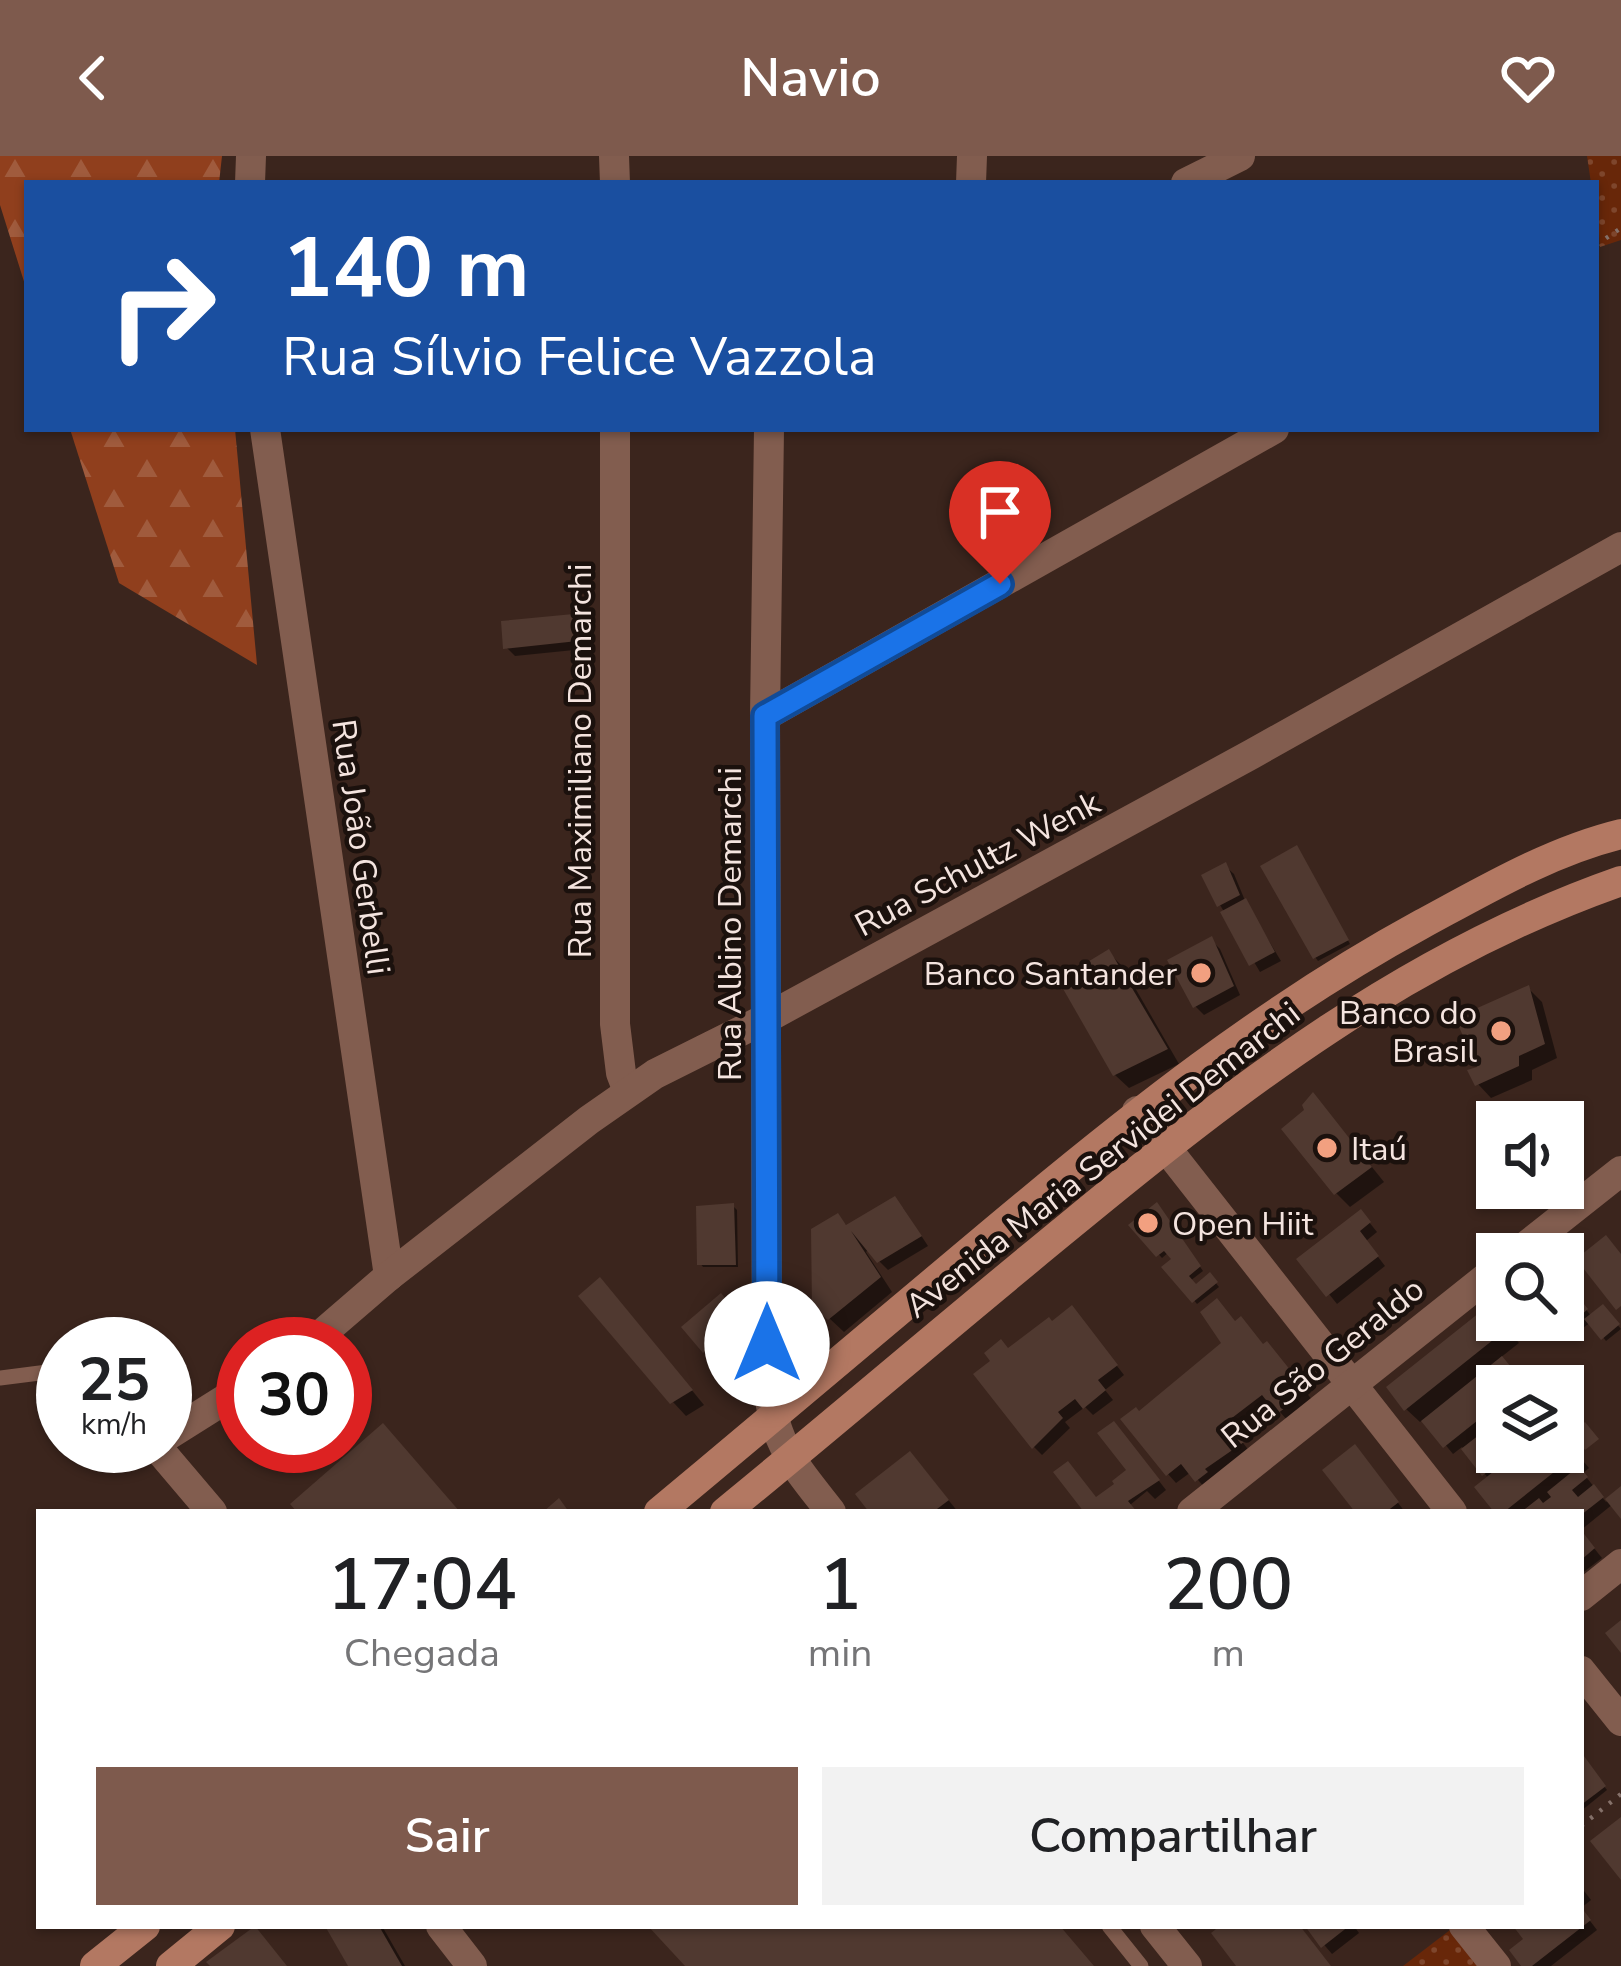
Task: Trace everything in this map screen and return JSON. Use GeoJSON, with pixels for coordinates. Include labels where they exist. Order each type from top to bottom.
{"type":"FeatureCollection","features":[{"type":"Feature","properties":{"kind":"main road","name":"Avenida Maria Servidei Demarchi"},"geometry":{"type":"LineString","coordinates":[[663,1509],[1137,1111],[1294,998],[1501,882],[1621,834]]}},
{"type":"Feature","properties":{"kind":"main road","name":"Avenida Maria Servidei Demarchi"},"geometry":{"type":"LineString","coordinates":[[729,1509],[1164,1148],[1288,1053],[1481,940],[1621,881]]}},
{"type":"Feature","properties":{"kind":"main road"},"geometry":{"type":"LineString","coordinates":[[95,1966],[142,1929]]}},
{"type":"Feature","properties":{"kind":"main road"},"geometry":{"type":"LineString","coordinates":[[171,1966],[216,1929]]}},
{"type":"Feature","properties":{"kind":"street"},"geometry":{"type":"LineString","coordinates":[[1192,180],[1240,156]]}},
{"type":"Feature","properties":{"kind":"street","name":"Rua João Gerbelli"},"geometry":{"type":"LineString","coordinates":[[266,432],[389,1276]]}},
{"type":"Feature","properties":{"kind":"street","name":"Rua Maximiliano Demarchi"},"geometry":{"type":"LineString","coordinates":[[615,432],[615,1024],[620,1073],[628,1091]]}},
{"type":"Feature","properties":{"kind":"street","name":"Rua Albino Demarchi"},"geometry":{"type":"LineString","coordinates":[[769,432],[765,716],[767,1378],[771,1419]]}},
{"type":"Feature","properties":{"kind":"street"},"geometry":{"type":"LineString","coordinates":[[765,716],[1269,432]]}},
{"type":"Feature","properties":{"kind":"street","name":"Rua Schultz Wenk"},"geometry":{"type":"LineString","coordinates":[[341,1317],[628,1091],[1252,754],[1621,547]]}},
{"type":"Feature","properties":{"kind":"street"},"geometry":{"type":"LineString","coordinates":[[1137,1111],[1450,1509]]}},
{"type":"Feature","properties":{"kind":"street"},"geometry":{"type":"LineString","coordinates":[[1543,1233],[1621,1171]]}},
{"type":"Feature","properties":{"kind":"street","name":"Rua São Geraldo"},"geometry":{"type":"LineString","coordinates":[[1196,1509],[1476,1286]]}},
{"type":"Feature","properties":{"kind":"street"},"geometry":{"type":"LineString","coordinates":[[771,1419],[790,1459],[829,1509]]}},
{"type":"Feature","properties":{"kind":"street"},"geometry":{"type":"LineString","coordinates":[[179,1473],[209,1509]]}},
{"type":"Feature","properties":{"kind":"street"},"geometry":{"type":"LineString","coordinates":[[1584,1594],[1621,1564]]}},
{"type":"Feature","properties":{"kind":"street"},"geometry":{"type":"LineString","coordinates":[[1584,1675],[1621,1721]]}},
{"type":"Feature","properties":{"kind":"street"},"geometry":{"type":"LineString","coordinates":[[443,1929],[472,1966]]}},
{"type":"Feature","properties":{"kind":"street"},"geometry":{"type":"LineString","coordinates":[[1157,1929],[1187,1966]]}},
{"type":"Feature","properties":{"kind":"street"},"geometry":{"type":"LineString","coordinates":[[1466,1929],[1496,1966]]}},
{"type":"Feature","properties":{"kind":"lane"},"geometry":{"type":"LineString","coordinates":[[0,1378],[36,1373]]}},
{"type":"Feature","properties":{"kind":"lane"},"geometry":{"type":"LineString","coordinates":[[1111,1929],[1141,1966]]}},
{"type":"Feature","properties":{"kind":"path"},"geometry":{"type":"LineString","coordinates":[[1584,1824],[1621,1794]]}},
{"type":"Feature","properties":{"kind":"green space"},"geometry":{"type":"Polygon","coordinates":[[[0,156],[222,156],[219,180],[24,180],[24,281],[0,205],[0,156]]]}},
{"type":"Feature","properties":{"kind":"green space"},"geometry":{"type":"Polygon","coordinates":[[[71,432],[235,432],[257,665],[119,583],[71,432]]]}},
{"type":"Feature","properties":{"kind":"shaded area"},"geometry":{"type":"Polygon","coordinates":[[[1587,156],[1621,156],[1621,240],[1600,247],[1599,180],[1591,180],[1587,156]]]}},
{"type":"Feature","properties":{"kind":"shaded area"},"geometry":{"type":"Polygon","coordinates":[[[1450,1930],[1478,1966],[1403,1966],[1450,1930]]]}},
{"type":"Feature","properties":{"kind":"building"},"geometry":{"type":"Polygon","coordinates":[[[584,613],[587,640],[503,649],[501,621],[584,613]]]}},
{"type":"Feature","properties":{"kind":"building"},"geometry":{"type":"Polygon","coordinates":[[[1297,845],[1349,940],[1313,959],[1260,866],[1297,845]]]}},
{"type":"Feature","properties":{"kind":"building"},"geometry":{"type":"Polygon","coordinates":[[[1226,862],[1240,895],[1217,907],[1201,875],[1226,862]]]}},
{"type":"Feature","properties":{"kind":"building"},"geometry":{"type":"Polygon","coordinates":[[[1246,898],[1275,952],[1249,966],[1220,912],[1246,898]]]}},
{"type":"Feature","properties":{"kind":"building","name":"Banco Santander"},"geometry":{"type":"Polygon","coordinates":[[[1212,936],[1234,986],[1193,1008],[1167,960],[1212,936]]]}},
{"type":"Feature","properties":{"kind":"building"},"geometry":{"type":"Polygon","coordinates":[[[1109,949],[1168,1049],[1113,1076],[1058,980],[1109,949]]]}},
{"type":"Feature","properties":{"kind":"building","name":"Banco do Brasil"},"geometry":{"type":"Polygon","coordinates":[[[1529,985],[1545,1044],[1519,1056],[1519,1066],[1475,1086],[1467,1070],[1477,1067],[1455,1018],[1529,985]]]}},
{"type":"Feature","properties":{"kind":"building","name":"Itaú"},"geometry":{"type":"Polygon","coordinates":[[[1313,1092],[1372,1167],[1334,1195],[1281,1129],[1304,1110],[1302,1105],[1313,1092]]]}},
{"type":"Feature","properties":{"kind":"building"},"geometry":{"type":"Polygon","coordinates":[[[895,1196],[922,1236],[877,1263],[851,1231],[881,1277],[828,1320],[812,1307],[811,1229],[838,1213],[846,1225],[895,1196]]]}},
{"type":"Feature","properties":{"kind":"building"},"geometry":{"type":"Polygon","coordinates":[[[1157,1202],[1201,1266],[1189,1276],[1196,1284],[1210,1272],[1218,1282],[1192,1303],[1161,1267],[1171,1259],[1164,1251],[1156,1257],[1128,1225],[1157,1202]]]}},
{"type":"Feature","properties":{"kind":"building"},"geometry":{"type":"Polygon","coordinates":[[[734,1203],[736,1265],[697,1265],[696,1206],[734,1203]]]}},
{"type":"Feature","properties":{"kind":"building"},"geometry":{"type":"Polygon","coordinates":[[[1361,1209],[1371,1222],[1360,1231],[1379,1256],[1326,1297],[1296,1259],[1361,1209]]]}},
{"type":"Feature","properties":{"kind":"building"},"geometry":{"type":"Polygon","coordinates":[[[1606,1235],[1621,1254],[1621,1306],[1616,1310],[1584,1269],[1584,1253],[1606,1235]]]}},
{"type":"Feature","properties":{"kind":"building"},"geometry":{"type":"Polygon","coordinates":[[[600,1277],[693,1390],[670,1404],[578,1296],[600,1277]]]}},
{"type":"Feature","properties":{"kind":"building"},"geometry":{"type":"Polygon","coordinates":[[[721,1293],[743,1320],[703,1353],[681,1327],[721,1293]]]}},
{"type":"Feature","properties":{"kind":"building"},"geometry":{"type":"Polygon","coordinates":[[[1217,1298],[1235,1321],[1241,1316],[1263,1344],[1267,1341],[1307,1391],[1277,1414],[1262,1395],[1228,1421],[1244,1442],[1205,1469],[1208,1472],[1195,1482],[1181,1464],[1166,1476],[1120,1419],[1136,1407],[1139,1411],[1221,1343],[1200,1312],[1217,1298]]]}},
{"type":"Feature","properties":{"kind":"building"},"geometry":{"type":"Polygon","coordinates":[[[1603,1304],[1620,1324],[1601,1340],[1584,1319],[1603,1304]]]}},
{"type":"Feature","properties":{"kind":"building"},"geometry":{"type":"Polygon","coordinates":[[[1072,1305],[1118,1365],[1098,1380],[1106,1390],[1083,1409],[1075,1399],[1058,1412],[1063,1418],[1032,1449],[973,1374],[990,1361],[984,1353],[1001,1339],[1008,1348],[1072,1305]]]}},
{"type":"Feature","properties":{"kind":"building"},"geometry":{"type":"Polygon","coordinates":[[[1476,1315],[1476,1341],[1492,1341],[1404,1411],[1386,1387],[1476,1315]]]}},
{"type":"Feature","properties":{"kind":"building"},"geometry":{"type":"Polygon","coordinates":[[[1476,1377],[1476,1422],[1443,1448],[1421,1421],[1476,1377]]]}},
{"type":"Feature","properties":{"kind":"building"},"geometry":{"type":"Polygon","coordinates":[[[1114,1421],[1160,1480],[1128,1501],[1135,1509],[1082,1509],[1053,1472],[1068,1461],[1096,1497],[1114,1484],[1126,1470],[1097,1433],[1114,1421]]]}},
{"type":"Feature","properties":{"kind":"building"},"geometry":{"type":"Polygon","coordinates":[[[383,1423],[457,1509],[294,1509],[290,1504],[326,1473],[372,1473],[372,1433],[383,1423]]]}},
{"type":"Feature","properties":{"kind":"building"},"geometry":{"type":"Polygon","coordinates":[[[1584,1423],[1599,1439],[1585,1450],[1584,1449],[1584,1423]]]}},
{"type":"Feature","properties":{"kind":"building"},"geometry":{"type":"Polygon","coordinates":[[[1476,1437],[1476,1468],[1461,1449],[1476,1437]]]}},
{"type":"Feature","properties":{"kind":"building"},"geometry":{"type":"Polygon","coordinates":[[[1355,1444],[1399,1502],[1390,1509],[1353,1509],[1322,1470],[1355,1444]]]}},
{"type":"Feature","properties":{"kind":"building"},"geometry":{"type":"Polygon","coordinates":[[[910,1451],[949,1500],[937,1509],[867,1509],[855,1494],[910,1451]]]}},
{"type":"Feature","properties":{"kind":"building"},"geometry":{"type":"Polygon","coordinates":[[[1584,1472],[1588,1477],[1572,1490],[1578,1497],[1594,1484],[1604,1497],[1584,1513],[1584,1509],[1525,1509],[1539,1498],[1543,1503],[1551,1497],[1547,1492],[1570,1473],[1584,1472]]]}},
{"type":"Feature","properties":{"kind":"building"},"geometry":{"type":"Polygon","coordinates":[[[1492,1473],[1553,1473],[1508,1509],[1492,1509],[1474,1487],[1492,1473]]]}},
{"type":"Feature","properties":{"kind":"building"},"geometry":{"type":"Polygon","coordinates":[[[1621,1486],[1621,1519],[1605,1499],[1621,1486]]]}},
{"type":"Feature","properties":{"kind":"building"},"geometry":{"type":"Polygon","coordinates":[[[559,1498],[567,1509],[546,1509],[559,1498]]]}},
{"type":"Feature","properties":{"kind":"building"},"geometry":{"type":"Polygon","coordinates":[[[1584,1534],[1595,1548],[1584,1557],[1584,1534]]]}},
{"type":"Feature","properties":{"kind":"building"},"geometry":{"type":"Polygon","coordinates":[[[1621,1620],[1621,1653],[1605,1633],[1621,1620]]]}},
{"type":"Feature","properties":{"kind":"building"},"geometry":{"type":"Polygon","coordinates":[[[1584,1756],[1606,1786],[1584,1803],[1584,1756]]]}},
{"type":"Feature","properties":{"kind":"building"},"geometry":{"type":"Polygon","coordinates":[[[1621,1817],[1621,1880],[1590,1841],[1621,1817]]]}},
{"type":"Feature","properties":{"kind":"building"},"geometry":{"type":"Polygon","coordinates":[[[257,1929],[287,1966],[210,1966],[206,1962],[257,1929]]]}},
{"type":"Feature","properties":{"kind":"building"},"geometry":{"type":"Polygon","coordinates":[[[327,1929],[381,1929],[402,1966],[348,1966],[327,1929]]]}},
{"type":"Feature","properties":{"kind":"building"},"geometry":{"type":"Polygon","coordinates":[[[651,1929],[1063,1929],[1094,1966],[685,1966],[651,1929]]]}},
{"type":"Feature","properties":{"kind":"building"},"geometry":{"type":"Polygon","coordinates":[[[1216,1929],[1302,1929],[1331,1966],[1236,1966],[1211,1933],[1216,1929]]]}},
{"type":"Feature","properties":{"kind":"building"},"geometry":{"type":"Polygon","coordinates":[[[1307,1929],[1345,1929],[1321,1948],[1307,1929]]]}},
{"type":"Feature","properties":{"kind":"building"},"geometry":{"type":"Polygon","coordinates":[[[1515,1929],[1579,1929],[1532,1966],[1521,1966],[1509,1950],[1523,1939],[1515,1929]]]}},
{"type":"Feature","properties":{"kind":"place","name":"Banco Santander"},"geometry":{"type":"Point","coordinates":[1201,973]}},
{"type":"Feature","properties":{"kind":"place","name":"Banco do Brasil"},"geometry":{"type":"Point","coordinates":[1501,1031]}},
{"type":"Feature","properties":{"kind":"place","name":"Itaú"},"geometry":{"type":"Point","coordinates":[1327,1148]}},
{"type":"Feature","properties":{"kind":"place","name":"Open Hiit"},"geometry":{"type":"Point","coordinates":[1148,1223]}},
{"type":"Feature","properties":{"kind":"route"},"geometry":{"type":"LineString","coordinates":[[767,1344],[765,716],[1000,584]]}}]}
